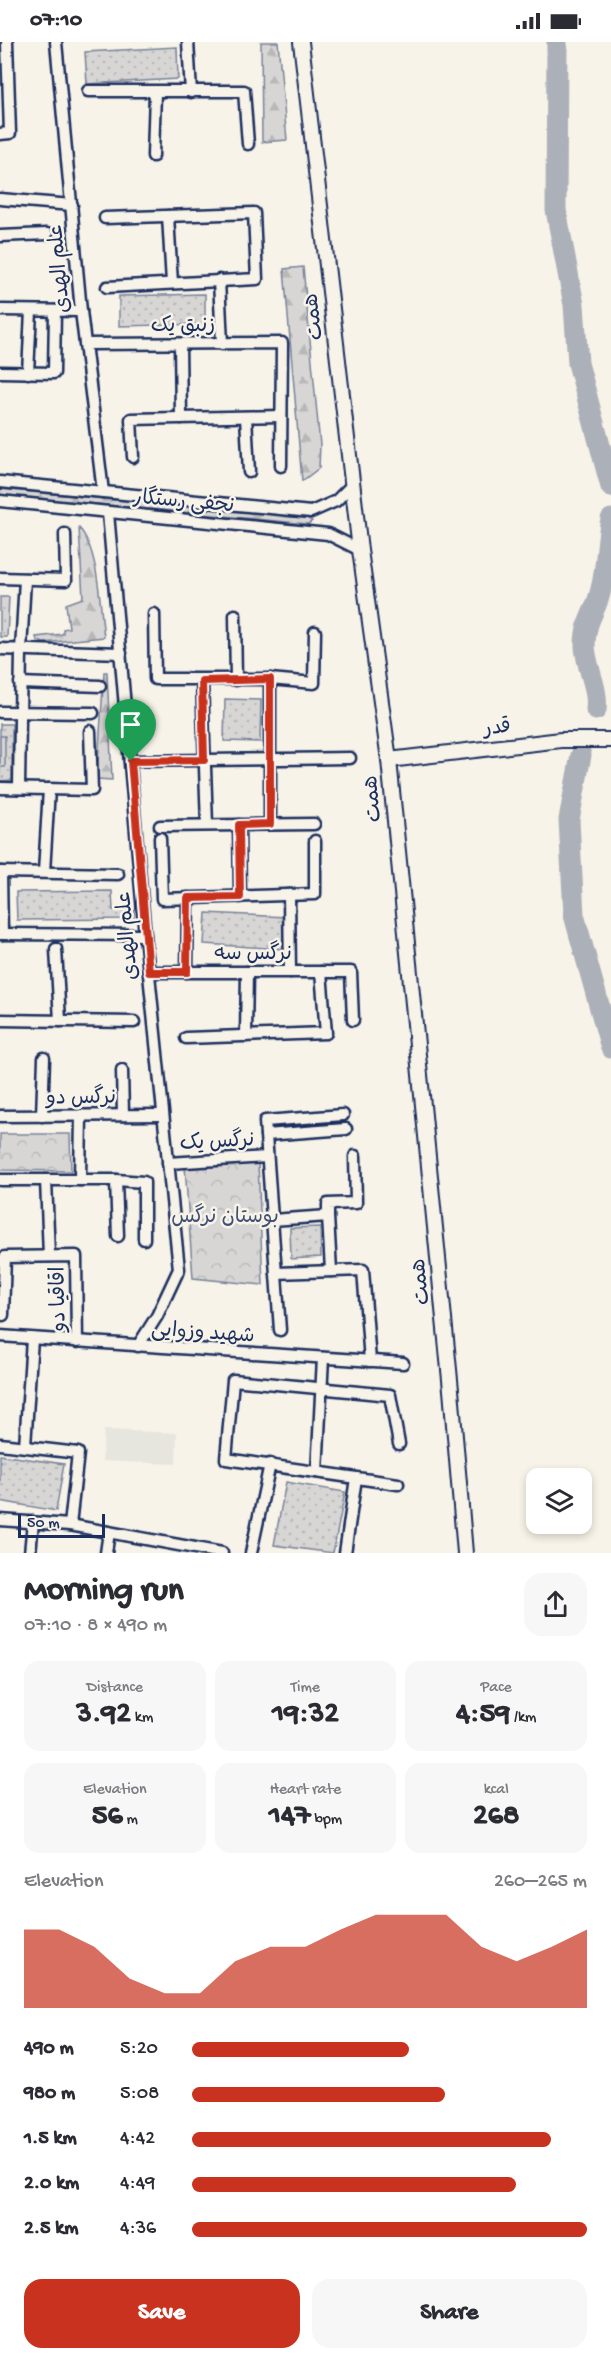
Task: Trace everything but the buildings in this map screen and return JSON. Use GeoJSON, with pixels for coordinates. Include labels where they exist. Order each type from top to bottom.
{"type":"FeatureCollection","features":[{"type":"Feature","properties":{"kind":"street"},"geometry":{"type":"LineString","coordinates":[[0,134],[10,133],[7,42]]}},
{"type":"Feature","properties":{"kind":"street","name":"علم الهدی"},"geometry":{"type":"LineString","coordinates":[[56,42],[81,311],[104,492]]}},
{"type":"Feature","properties":{"kind":"street"},"geometry":{"type":"LineString","coordinates":[[188,42],[191,92]]}},
{"type":"Feature","properties":{"kind":"street","name":"همت"},"geometry":{"type":"LineString","coordinates":[[302,42],[360,550],[388,760],[451,1389],[465,1553]]}},
{"type":"Feature","properties":{"kind":"street"},"geometry":{"type":"LineString","coordinates":[[88,92],[244,91],[248,144]]}},
{"type":"Feature","properties":{"kind":"street"},"geometry":{"type":"LineString","coordinates":[[153,156],[155,93]]}},
{"type":"Feature","properties":{"kind":"street"},"geometry":{"type":"LineString","coordinates":[[0,199],[72,205]]}},
{"type":"Feature","properties":{"kind":"street"},"geometry":{"type":"LineString","coordinates":[[105,218],[254,213],[258,279],[107,287]]}},
{"type":"Feature","properties":{"kind":"street"},"geometry":{"type":"LineString","coordinates":[[168,216],[172,283]]}},
{"type":"Feature","properties":{"kind":"street"},"geometry":{"type":"LineString","coordinates":[[0,236],[47,234]]}},
{"type":"Feature","properties":{"kind":"street"},"geometry":{"type":"LineString","coordinates":[[219,280],[222,344]]}},
{"type":"Feature","properties":{"kind":"street"},"geometry":{"type":"LineString","coordinates":[[0,310],[81,311]]}},
{"type":"Feature","properties":{"kind":"street"},"geometry":{"type":"LineString","coordinates":[[28,373],[31,311]]}},
{"type":"Feature","properties":{"kind":"street"},"geometry":{"type":"LineString","coordinates":[[0,372],[54,373],[55,311]]}},
{"type":"Feature","properties":{"kind":"street","name":"زنبق یک"},"geometry":{"type":"LineString","coordinates":[[85,344],[282,344],[281,416]]}},
{"type":"Feature","properties":{"kind":"street"},"geometry":{"type":"LineString","coordinates":[[180,344],[181,418]]}},
{"type":"Feature","properties":{"kind":"street"},"geometry":{"type":"LineString","coordinates":[[133,457],[131,419],[281,416],[280,466]]}},
{"type":"Feature","properties":{"kind":"street"},"geometry":{"type":"LineString","coordinates":[[246,417],[249,471]]}},
{"type":"Feature","properties":{"kind":"street","name":"نجفی رستگار"},"geometry":{"type":"LineString","coordinates":[[0,482],[311,512],[336,501],[353,484]]}},
{"type":"Feature","properties":{"kind":"street","name":"نجفی رستگار"},"geometry":{"type":"LineString","coordinates":[[0,501],[328,534],[360,550]]}},
{"type":"Feature","properties":{"kind":"street","name":"علم الهدی"},"geometry":{"type":"LineString","coordinates":[[108,513],[145,935],[179,1269],[157,1316],[138,1346]]}},
{"type":"Feature","properties":{"kind":"street"},"geometry":{"type":"LineString","coordinates":[[0,578],[66,580],[65,534]]}},
{"type":"Feature","properties":{"kind":"street"},"geometry":{"type":"LineString","coordinates":[[19,788],[20,683],[25,579]]}},
{"type":"Feature","properties":{"kind":"street"},"geometry":{"type":"LineString","coordinates":[[154,614],[155,679],[202,681],[270,679],[314,683],[315,632]]}},
{"type":"Feature","properties":{"kind":"street"},"geometry":{"type":"LineString","coordinates":[[235,615],[236,680]]}},
{"type":"Feature","properties":{"kind":"street"},"geometry":{"type":"LineString","coordinates":[[0,649],[122,653]]}},
{"type":"Feature","properties":{"kind":"street"},"geometry":{"type":"LineString","coordinates":[[270,679],[270,824]]}},
{"type":"Feature","properties":{"kind":"street"},"geometry":{"type":"LineString","coordinates":[[202,681],[207,825]]}},
{"type":"Feature","properties":{"kind":"street"},"geometry":{"type":"LineString","coordinates":[[20,683],[100,686]]}},
{"type":"Feature","properties":{"kind":"street"},"geometry":{"type":"LineString","coordinates":[[0,712],[93,713]]}},
{"type":"Feature","properties":{"kind":"street"},"geometry":{"type":"LineString","coordinates":[[0,788],[92,790],[90,731]]}},
{"type":"Feature","properties":{"kind":"street","name":"قدر"},"geometry":{"type":"LineString","coordinates":[[388,760],[561,740],[611,740]]}},
{"type":"Feature","properties":{"kind":"street"},"geometry":{"type":"LineString","coordinates":[[131,761],[350,758]]}},
{"type":"Feature","properties":{"kind":"street"},"geometry":{"type":"LineString","coordinates":[[44,872],[48,789]]}},
{"type":"Feature","properties":{"kind":"street"},"geometry":{"type":"LineString","coordinates":[[160,826],[314,824]]}},
{"type":"Feature","properties":{"kind":"street"},"geometry":{"type":"LineString","coordinates":[[239,825],[240,897]]}},
{"type":"Feature","properties":{"kind":"street"},"geometry":{"type":"LineString","coordinates":[[159,838],[162,899],[315,894],[315,842]]}},
{"type":"Feature","properties":{"kind":"street"},"geometry":{"type":"LineString","coordinates":[[118,874],[1,872],[1,934],[145,935]]}},
{"type":"Feature","properties":{"kind":"street"},"geometry":{"type":"LineString","coordinates":[[290,895],[290,972]]}},
{"type":"Feature","properties":{"kind":"street"},"geometry":{"type":"LineString","coordinates":[[187,972],[188,898]]}},
{"type":"Feature","properties":{"kind":"street"},"geometry":{"type":"LineString","coordinates":[[56,949],[60,1021]]}},
{"type":"Feature","properties":{"kind":"street","name":"نرگس سه"},"geometry":{"type":"LineString","coordinates":[[149,972],[351,972],[353,1020]]}},
{"type":"Feature","properties":{"kind":"street"},"geometry":{"type":"LineString","coordinates":[[246,1036],[247,972]]}},
{"type":"Feature","properties":{"kind":"street"},"geometry":{"type":"LineString","coordinates":[[186,1038],[326,1033],[321,972]]}},
{"type":"Feature","properties":{"kind":"street"},"geometry":{"type":"LineString","coordinates":[[0,1020],[134,1022]]}},
{"type":"Feature","properties":{"kind":"street"},"geometry":{"type":"LineString","coordinates":[[42,1116],[44,1058]]}},
{"type":"Feature","properties":{"kind":"street"},"geometry":{"type":"LineString","coordinates":[[122,1070],[123,1115]]}},
{"type":"Feature","properties":{"kind":"street"},"geometry":{"type":"LineString","coordinates":[[80,1180],[81,1115]]}},
{"type":"Feature","properties":{"kind":"street","name":"نرگس دو"},"geometry":{"type":"LineString","coordinates":[[0,1116],[163,1115]]}},
{"type":"Feature","properties":{"kind":"street"},"geometry":{"type":"LineString","coordinates":[[280,1330],[265,1121],[343,1115]]}},
{"type":"Feature","properties":{"kind":"street"},"geometry":{"type":"LineString","coordinates":[[266,1135],[346,1129]]}},
{"type":"Feature","properties":{"kind":"street"},"geometry":{"type":"LineString","coordinates":[[331,1271],[328,1204],[356,1203],[355,1156]]}},
{"type":"Feature","properties":{"kind":"street","name":"نرگس یک"},"geometry":{"type":"LineString","coordinates":[[168,1162],[267,1157]]}},
{"type":"Feature","properties":{"kind":"street"},"geometry":{"type":"LineString","coordinates":[[0,1180],[144,1182],[144,1239]]}},
{"type":"Feature","properties":{"kind":"street"},"geometry":{"type":"LineString","coordinates":[[3,1315],[5,1257],[49,1256],[46,1180]]}},
{"type":"Feature","properties":{"kind":"street"},"geometry":{"type":"LineString","coordinates":[[116,1180],[118,1236]]}},
{"type":"Feature","properties":{"kind":"street"},"geometry":{"type":"LineString","coordinates":[[272,1220],[328,1216]]}},
{"type":"Feature","properties":{"kind":"street","name":"اقاقیا دو"},"geometry":{"type":"LineString","coordinates":[[49,1256],[76,1256],[77,1342]]}},
{"type":"Feature","properties":{"kind":"street"},"geometry":{"type":"LineString","coordinates":[[276,1273],[363,1270],[370,1361]]}},
{"type":"Feature","properties":{"kind":"street","name":"شهید وزوایی"},"geometry":{"type":"LineString","coordinates":[[0,1336],[403,1363]]}},
{"type":"Feature","properties":{"kind":"street"},"geometry":{"type":"LineString","coordinates":[[25,1446],[32,1339]]}},
{"type":"Feature","properties":{"kind":"street"},"geometry":{"type":"LineString","coordinates":[[317,1472],[323,1358]]}},
{"type":"Feature","properties":{"kind":"street"},"geometry":{"type":"LineString","coordinates":[[398,1484],[226,1459],[233,1380],[390,1395],[399,1444]]}},
{"type":"Feature","properties":{"kind":"street"},"geometry":{"type":"LineString","coordinates":[[0,1444],[78,1453],[70,1525]]}},
{"type":"Feature","properties":{"kind":"street"},"geometry":{"type":"LineString","coordinates":[[251,1553],[270,1464]]}},
{"type":"Feature","properties":{"kind":"street"},"geometry":{"type":"LineString","coordinates":[[345,1553],[356,1478]]}},
{"type":"Feature","properties":{"kind":"street"},"geometry":{"type":"LineString","coordinates":[[0,1520],[70,1525],[222,1553]]}},
{"type":"Feature","properties":{"kind":"street"},"geometry":{"type":"LineString","coordinates":[[30,1553],[33,1522]]}},
{"type":"Feature","properties":{"kind":"street"},"geometry":{"type":"LineString","coordinates":[[106,1553],[109,1532]]}},
{"type":"Feature","properties":{"kind":"shaded area"},"geometry":{"type":"Polygon","coordinates":[[[104,1430],[177,1433],[176,1464],[102,1461],[104,1430]]]}},
{"type":"Feature","properties":{"kind":"green space"},"geometry":{"type":"Polygon","coordinates":[[[261,42],[278,42],[287,140],[262,142],[261,42]]]}},
{"type":"Feature","properties":{"kind":"green space"},"geometry":{"type":"Polygon","coordinates":[[[177,47],[178,79],[87,84],[85,52],[177,47]]]}},
{"type":"Feature","properties":{"kind":"green space"},"geometry":{"type":"Polygon","coordinates":[[[303,267],[320,445],[319,468],[302,481],[284,269],[303,267]]]}},
{"type":"Feature","properties":{"kind":"green space"},"geometry":{"type":"Polygon","coordinates":[[[205,294],[205,324],[119,326],[119,296],[205,294]]]}},
{"type":"Feature","properties":{"kind":"green space"},"geometry":{"type":"Polygon","coordinates":[[[0,489],[307,518],[312,521],[308,524],[0,495],[0,489]]]}},
{"type":"Feature","properties":{"kind":"green space"},"geometry":{"type":"Polygon","coordinates":[[[79,528],[86,538],[95,564],[104,637],[43,643],[36,637],[63,634],[63,629],[69,628],[66,604],[83,598],[79,528]]]}},
{"type":"Feature","properties":{"kind":"green space"},"geometry":{"type":"Polygon","coordinates":[[[0,597],[9,597],[7,637],[0,637],[0,597]]]}},
{"type":"Feature","properties":{"kind":"green space"},"geometry":{"type":"Polygon","coordinates":[[[104,672],[107,672],[112,780],[97,779],[104,672]]]}},
{"type":"Feature","properties":{"kind":"green space"},"geometry":{"type":"Polygon","coordinates":[[[225,699],[261,700],[260,742],[224,741],[225,699]]]}},
{"type":"Feature","properties":{"kind":"green space"},"geometry":{"type":"Polygon","coordinates":[[[0,724],[12,724],[12,780],[0,781],[0,724]]]}},
{"type":"Feature","properties":{"kind":"green space"},"geometry":{"type":"Polygon","coordinates":[[[0,736],[5,736],[5,767],[0,767],[0,736]]]}},
{"type":"Feature","properties":{"kind":"green space"},"geometry":{"type":"Polygon","coordinates":[[[112,891],[113,910],[134,910],[134,919],[17,920],[16,892],[112,891]]]}},
{"type":"Feature","properties":{"kind":"green space"},"geometry":{"type":"Polygon","coordinates":[[[206,913],[286,917],[284,949],[204,944],[206,913]]]}},
{"type":"Feature","properties":{"kind":"green space"},"geometry":{"type":"Polygon","coordinates":[[[0,1134],[70,1134],[71,1171],[0,1170],[0,1134]]]}},
{"type":"Feature","properties":{"kind":"green space","name":"بوستان نرگس"},"geometry":{"type":"Polygon","coordinates":[[[258,1162],[263,1285],[193,1278],[185,1166],[258,1162]]]}},
{"type":"Feature","properties":{"kind":"green space"},"geometry":{"type":"Polygon","coordinates":[[[320,1227],[321,1257],[291,1259],[290,1228],[320,1227]]]}},
{"type":"Feature","properties":{"kind":"green space"},"geometry":{"type":"Polygon","coordinates":[[[0,1455],[64,1464],[56,1511],[0,1501],[0,1455]]]}},
{"type":"Feature","properties":{"kind":"green space"},"geometry":{"type":"Polygon","coordinates":[[[286,1482],[345,1492],[333,1553],[274,1545],[286,1482]]]}},
{"type":"Feature","properties":{"kind":"waterway"},"geometry":{"type":"LineString","coordinates":[[557,42],[556,210],[574,305],[578,363],[611,487]]}},
{"type":"Feature","properties":{"kind":"waterway"},"geometry":{"type":"LineString","coordinates":[[596,710],[596,694],[586,654],[585,637],[603,580],[611,519]]}},
{"type":"Feature","properties":{"kind":"waterway"},"geometry":{"type":"LineString","coordinates":[[581,755],[569,820],[574,915],[611,1048]]}},
{"type":"Feature","properties":{"kind":"route"},"geometry":{"type":"LineString","coordinates":[[270,679],[270,824],[239,825],[240,897],[188,898],[187,972],[149,972],[131,761],[204,760],[202,681],[270,679]]}}]}
